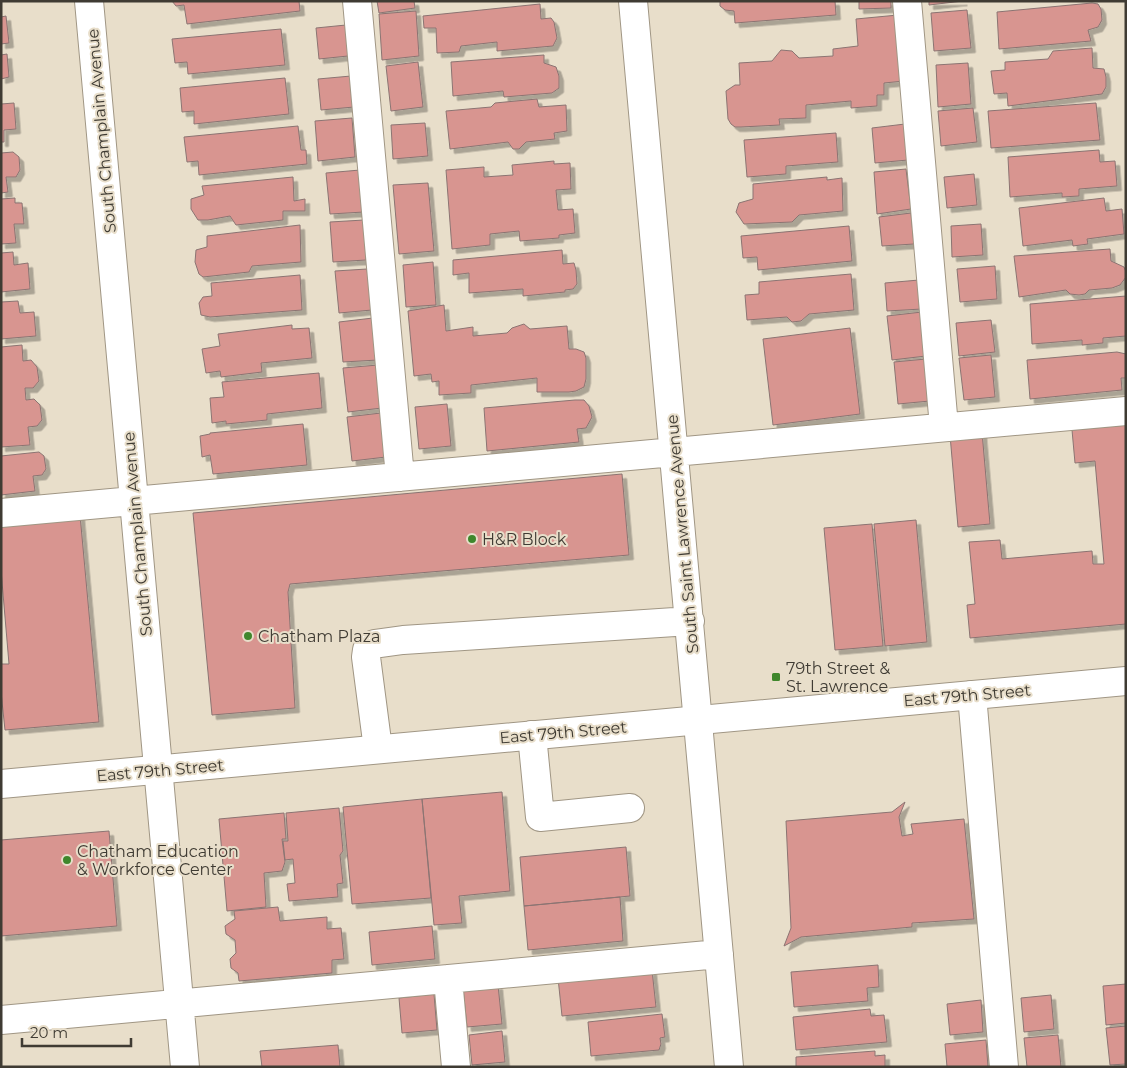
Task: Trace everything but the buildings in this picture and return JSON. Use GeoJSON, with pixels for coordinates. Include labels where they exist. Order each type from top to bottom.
{"type":"FeatureCollection","features":[{"type":"Feature","properties":{"kind":"street","name":"South Champlain Avenue"},"geometry":{"type":"LineString","coordinates":[[89,1],[185,1067]]}},
{"type":"Feature","properties":{"kind":"street"},"geometry":{"type":"LineString","coordinates":[[357,1],[400,477]]}},
{"type":"Feature","properties":{"kind":"street","name":"South Saint Lawrence Avenue"},"geometry":{"type":"LineString","coordinates":[[633,1],[729,1067]]}},
{"type":"Feature","properties":{"kind":"street"},"geometry":{"type":"LineString","coordinates":[[907,1],[944,427]]}},
{"type":"Feature","properties":{"kind":"street"},"geometry":{"type":"LineString","coordinates":[[1,513],[1126,411]]}},
{"type":"Feature","properties":{"kind":"street"},"geometry":{"type":"LineString","coordinates":[[378,749],[366,657],[367,650],[374,644],[512,632],[690,621]]}},
{"type":"Feature","properties":{"kind":"street","name":"East 79th Street"},"geometry":{"type":"LineString","coordinates":[[1,784],[1126,680]]}},
{"type":"Feature","properties":{"kind":"street"},"geometry":{"type":"LineString","coordinates":[[972,695],[1004,1067]]}},
{"type":"Feature","properties":{"kind":"street"},"geometry":{"type":"LineString","coordinates":[[532,735],[540,817],[630,808]]}},
{"type":"Feature","properties":{"kind":"street"},"geometry":{"type":"LineString","coordinates":[[1,1020],[719,954]]}},
{"type":"Feature","properties":{"kind":"street"},"geometry":{"type":"LineString","coordinates":[[448,979],[456,1067]]}},
{"type":"Feature","properties":{"kind":"place","name":"H&R Block"},"geometry":{"type":"Point","coordinates":[472,539]}},
{"type":"Feature","properties":{"kind":"place","name":"Chatham Plaza"},"geometry":{"type":"Point","coordinates":[248,636]}},
{"type":"Feature","properties":{"kind":"place","name":"79th Street & St. Lawrence"},"geometry":{"type":"Point","coordinates":[776,677]}},
{"type":"Feature","properties":{"kind":"place","name":"Chatham Education & Workforce Center"},"geometry":{"type":"Point","coordinates":[67,860]}}]}
